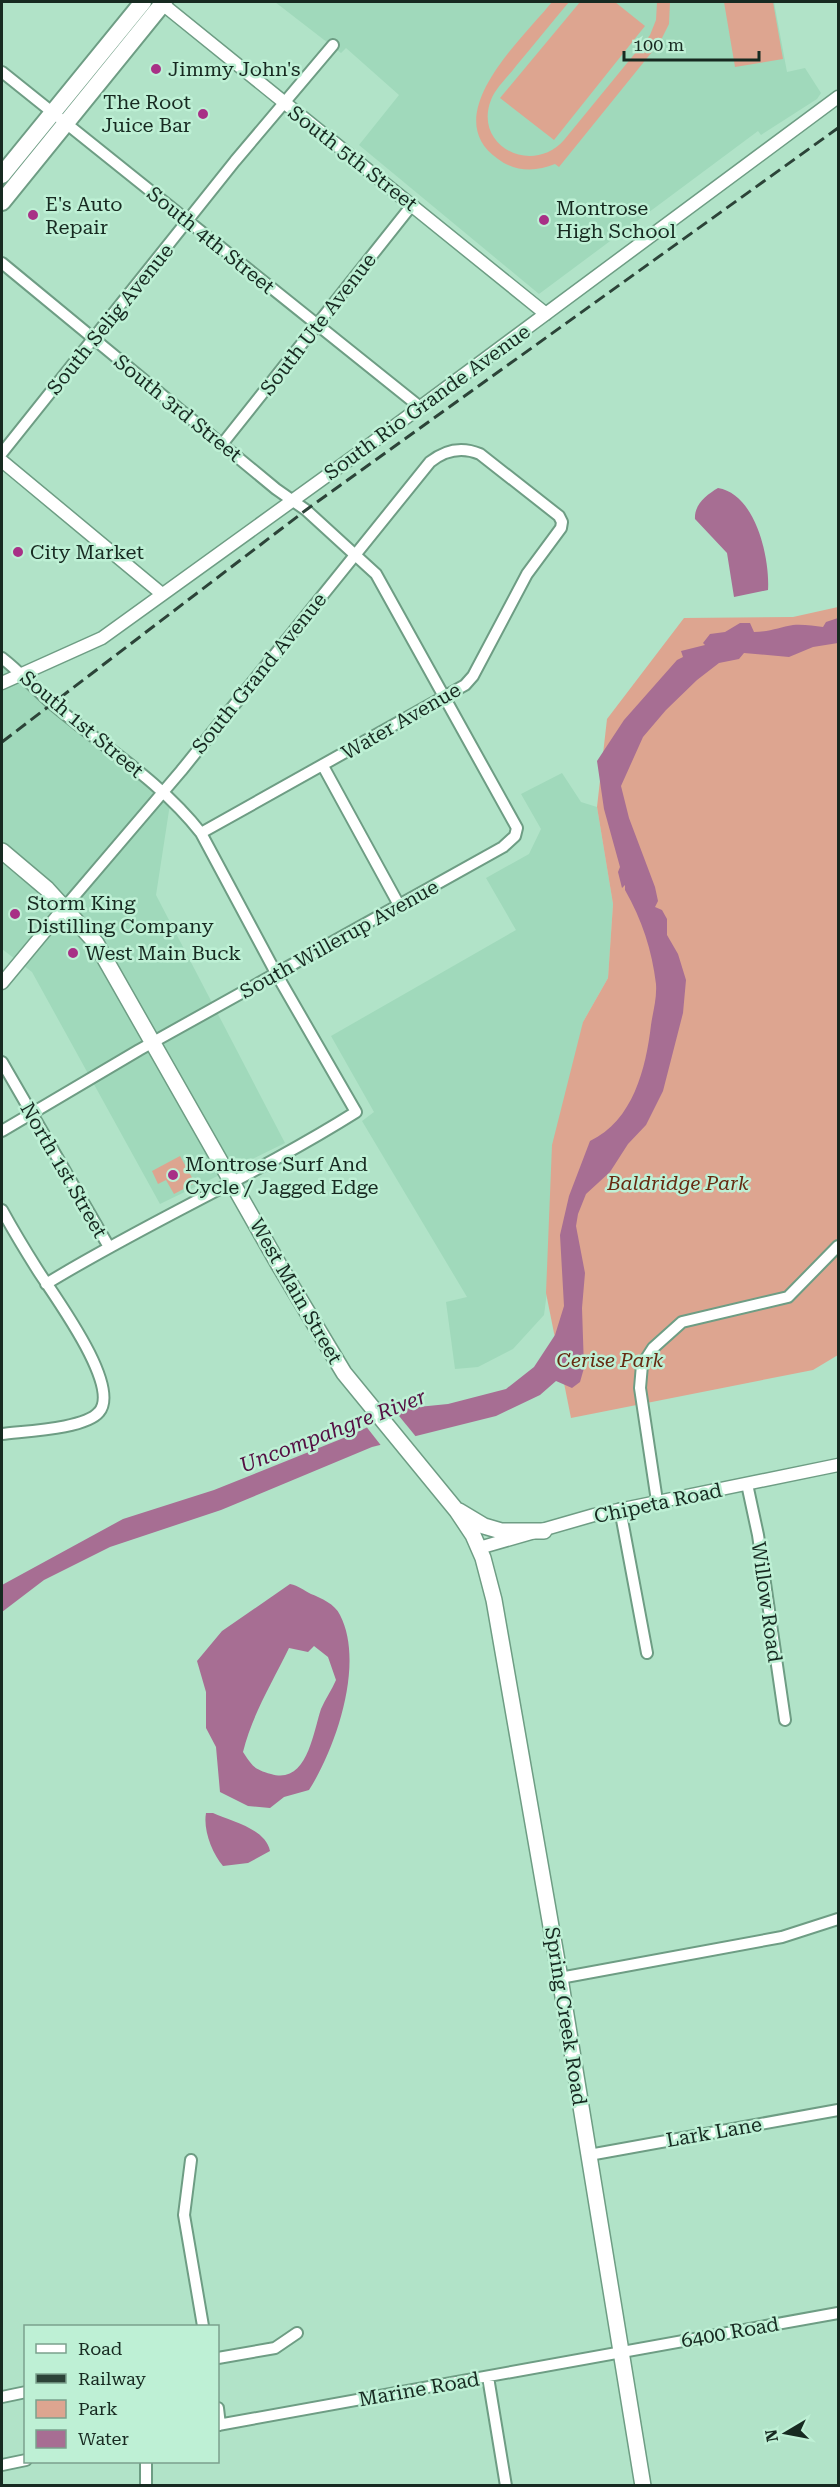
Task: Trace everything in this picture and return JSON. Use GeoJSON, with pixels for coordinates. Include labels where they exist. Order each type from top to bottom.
{"type":"FeatureCollection","features":[{"type":"Feature","properties":{"kind":"highway"},"geometry":{"type":"LineString","coordinates":[[2,202],[58,118],[143,2]]}},
{"type":"Feature","properties":{"kind":"highway"},"geometry":{"type":"LineString","coordinates":[[2,175],[58,118],[162,2]]}},
{"type":"Feature","properties":{"kind":"main road","name":"West Main Street"},"geometry":{"type":"LineString","coordinates":[[2,851],[65,907],[96,943],[344,1372],[457,1511],[479,1548]]}},
{"type":"Feature","properties":{"kind":"main road"},"geometry":{"type":"LineString","coordinates":[[457,1511],[501,1532],[544,1531]]}},
{"type":"Feature","properties":{"kind":"main road","name":"Spring Creek Road"},"geometry":{"type":"LineString","coordinates":[[479,1548],[494,1600],[560,1977],[643,2486]]}},
{"type":"Feature","properties":{"kind":"street","name":"South 5th Street"},"geometry":{"type":"LineString","coordinates":[[162,2],[284,104],[546,314]]}},
{"type":"Feature","properties":{"kind":"street","name":"South Selig Avenue"},"geometry":{"type":"LineString","coordinates":[[2,453],[333,45]]}},
{"type":"Feature","properties":{"kind":"street","name":"South 4th Street"},"geometry":{"type":"LineString","coordinates":[[2,72],[420,407]]}},
{"type":"Feature","properties":{"kind":"street","name":"South Rio Grande Avenue"},"geometry":{"type":"LineString","coordinates":[[2,683],[102,638],[420,407],[838,97]]}},
{"type":"Feature","properties":{"kind":"street","name":"South Ute Avenue"},"geometry":{"type":"LineString","coordinates":[[223,443],[412,205]]}},
{"type":"Feature","properties":{"kind":"street","name":"South 3rd Street"},"geometry":{"type":"LineString","coordinates":[[2,263],[93,340],[356,553],[376,574],[517,828]]}},
{"type":"Feature","properties":{"kind":"street","name":"South Grand Avenue"},"geometry":{"type":"LineString","coordinates":[[65,907],[162,790],[181,771],[430,462],[439,455],[458,449],[469,449],[480,454],[555,513],[562,522]]}},
{"type":"Feature","properties":{"kind":"street"},"geometry":{"type":"LineString","coordinates":[[2,461],[162,594]]}},
{"type":"Feature","properties":{"kind":"street","name":"Water Avenue"},"geometry":{"type":"LineString","coordinates":[[201,833],[465,685],[473,676],[527,574],[561,528],[562,522]]}},
{"type":"Feature","properties":{"kind":"street","name":"South 1st Street"},"geometry":{"type":"LineString","coordinates":[[2,658],[48,700],[178,803],[201,833],[277,975],[356,1112],[233,1182]]}},
{"type":"Feature","properties":{"kind":"street"},"geometry":{"type":"LineString","coordinates":[[323,766],[399,905]]}},
{"type":"Feature","properties":{"kind":"street","name":"South Willerup Avenue"},"geometry":{"type":"LineString","coordinates":[[2,1131],[153,1042],[277,975],[503,847],[515,836],[517,828]]}},
{"type":"Feature","properties":{"kind":"street"},"geometry":{"type":"LineString","coordinates":[[2,983],[65,907]]}},
{"type":"Feature","properties":{"kind":"street","name":"North 1st Street"},"geometry":{"type":"LineString","coordinates":[[2,1062],[108,1247]]}},
{"type":"Feature","properties":{"kind":"street"},"geometry":{"type":"LineString","coordinates":[[46,1284],[108,1247],[233,1182]]}},
{"type":"Feature","properties":{"kind":"street"},"geometry":{"type":"LineString","coordinates":[[2,1210],[90,1352],[103,1390],[102,1408],[91,1419],[2,1434]]}},
{"type":"Feature","properties":{"kind":"street"},"geometry":{"type":"LineString","coordinates":[[657,1501],[640,1388],[642,1365],[653,1348],[672,1328],[682,1322],[788,1297],[838,1246]]}},
{"type":"Feature","properties":{"kind":"street","name":"Chipeta Road"},"geometry":{"type":"LineString","coordinates":[[479,1548],[620,1509],[838,1465]]}},
{"type":"Feature","properties":{"kind":"street","name":"Willow Road"},"geometry":{"type":"LineString","coordinates":[[747,1484],[758,1535],[785,1720]]}},
{"type":"Feature","properties":{"kind":"street"},"geometry":{"type":"LineString","coordinates":[[620,1509],[646,1653]]}},
{"type":"Feature","properties":{"kind":"street"},"geometry":{"type":"LineString","coordinates":[[560,1977],[782,1937],[838,1919]]}},
{"type":"Feature","properties":{"kind":"street","name":"Lark Lane"},"geometry":{"type":"LineString","coordinates":[[589,2155],[838,2110]]}},
{"type":"Feature","properties":{"kind":"street"},"geometry":{"type":"LineString","coordinates":[[191,2160],[184,2215],[203,2325]]}},
{"type":"Feature","properties":{"kind":"street","name":"6400 Road"},"geometry":{"type":"LineString","coordinates":[[621,2352],[838,2313]]}},
{"type":"Feature","properties":{"kind":"street"},"geometry":{"type":"LineString","coordinates":[[219,2358],[275,2348],[297,2333]]}},
{"type":"Feature","properties":{"kind":"street","name":"Marine Road"},"geometry":{"type":"LineString","coordinates":[[219,2425],[621,2352]]}},
{"type":"Feature","properties":{"kind":"street"},"geometry":{"type":"LineString","coordinates":[[488,2377],[507,2486]]}},
{"type":"Feature","properties":{"kind":"street"},"geometry":{"type":"LineString","coordinates":[[2,2397],[24,2392]]}},
{"type":"Feature","properties":{"kind":"street"},"geometry":{"type":"LineString","coordinates":[[2,2465],[24,2460]]}},
{"type":"Feature","properties":{"kind":"street"},"geometry":{"type":"LineString","coordinates":[[146,2463],[146,2486]]}},
{"type":"Feature","properties":{"kind":"shaded area","name":"Montrose High School"},"geometry":{"type":"Polygon","coordinates":[[[275,2],[774,2],[787,72],[805,68],[821,93],[817,99],[761,135],[758,131],[539,294],[359,145],[399,95],[346,48],[341,53],[275,2]]]}},
{"type":"Feature","properties":{"kind":"shaded area"},"geometry":{"type":"Polygon","coordinates":[[[2,658],[170,804],[156,895],[285,1143],[160,1204],[32,972],[2,949],[2,658]]]}},
{"type":"Feature","properties":{"kind":"shaded area"},"geometry":{"type":"Polygon","coordinates":[[[562,773],[581,802],[597,807],[613,904],[608,978],[583,1022],[544,1315],[513,1349],[478,1367],[455,1369],[446,1302],[467,1297],[362,1121],[374,1112],[331,1036],[516,930],[486,878],[529,854],[541,829],[521,794],[562,773]]]}},
{"type":"Feature","properties":{"kind":"green space"},"geometry":{"type":"Polygon","coordinates":[[[552,2],[569,2],[491,100],[488,116],[490,131],[509,151],[522,155],[537,155],[551,151],[564,140],[650,35],[656,20],[657,2],[670,2],[669,24],[660,42],[559,167],[555,164],[533,169],[518,168],[498,159],[481,141],[476,121],[480,100],[506,56],[552,2]]]}},
{"type":"Feature","properties":{"kind":"green space"},"geometry":{"type":"Polygon","coordinates":[[[580,2],[615,2],[645,26],[554,140],[500,98],[580,2]]]}},
{"type":"Feature","properties":{"kind":"green space"},"geometry":{"type":"Polygon","coordinates":[[[724,2],[773,2],[783,59],[735,67],[724,2]]]}},
{"type":"Feature","properties":{"kind":"green space","name":"Baldridge Park"},"geometry":{"type":"Polygon","coordinates":[[[838,607],[838,1355],[813,1370],[571,1418],[546,1293],[552,1145],[583,1022],[608,978],[613,904],[597,807],[607,719],[684,618],[793,617],[838,607]]]}},
{"type":"Feature","properties":{"kind":"green space","name":"Montrose Surf And Cycle / Jagged Edge"},"geometry":{"type":"Polygon","coordinates":[[[180,1156],[195,1183],[174,1194],[166,1180],[158,1184],[152,1171],[180,1156]]]}},
{"type":"Feature","properties":{"kind":"water"},"geometry":{"type":"Polygon","coordinates":[[[718,488],[731,493],[742,502],[751,515],[763,546],[768,590],[734,597],[727,553],[695,519],[696,509],[709,494],[718,488]]]}},
{"type":"Feature","properties":{"kind":"water"},"geometry":{"type":"Polygon","coordinates":[[[838,618],[838,643],[813,647],[789,657],[744,653],[739,659],[719,663],[697,680],[666,710],[643,737],[621,786],[629,818],[655,887],[658,901],[655,907],[662,910],[667,919],[667,935],[678,954],[686,980],[683,1013],[663,1091],[646,1125],[628,1144],[610,1172],[586,1194],[578,1214],[576,1226],[585,1273],[582,1308],[584,1368],[580,1382],[572,1388],[556,1381],[540,1395],[496,1416],[372,1447],[221,1510],[110,1547],[44,1580],[2,1612],[2,1585],[123,1519],[214,1490],[351,1435],[408,1408],[448,1404],[506,1389],[534,1367],[555,1335],[564,1306],[560,1235],[569,1196],[590,1141],[605,1132],[617,1120],[635,1092],[649,1042],[656,995],[649,947],[625,890],[625,885],[622,888],[618,872],[620,867],[604,809],[597,761],[624,720],[677,660],[683,657],[681,651],[705,645],[703,643],[710,634],[725,632],[740,623],[750,623],[754,632],[760,632],[793,625],[823,627],[826,622],[838,618]]]}},
{"type":"Feature","properties":{"kind":"water"},"geometry":{"type":"Polygon","coordinates":[[[290,1584],[335,1608],[347,1635],[350,1657],[348,1680],[344,1705],[329,1752],[309,1790],[284,1797],[270,1808],[248,1806],[220,1792],[216,1747],[206,1728],[206,1692],[197,1661],[222,1631],[290,1584]],[[314,1646],[308,1652],[289,1648],[257,1712],[243,1752],[257,1769],[283,1775],[293,1772],[301,1765],[311,1743],[321,1709],[336,1680],[328,1657],[314,1646]]]}},
{"type":"Feature","properties":{"kind":"water"},"geometry":{"type":"Polygon","coordinates":[[[206,1813],[213,1813],[255,1831],[267,1843],[270,1851],[248,1863],[223,1866],[209,1841],[206,1813]]]}},
{"type":"Feature","properties":{"kind":"pier"},"geometry":{"type":"Polygon","coordinates":[[[395,1411],[417,1438],[383,1448],[365,1425],[395,1411]]]}},
{"type":"Feature","properties":{"kind":"railway"},"geometry":{"type":"LineString","coordinates":[[2,742],[306,510],[838,128]]}},
{"type":"Feature","properties":{"kind":"place","name":"Jimmy John's"},"geometry":{"type":"Point","coordinates":[156,69]}},
{"type":"Feature","properties":{"kind":"place","name":"The Root Juice Bar"},"geometry":{"type":"Point","coordinates":[203,114]}},
{"type":"Feature","properties":{"kind":"place","name":"E's Auto Repair"},"geometry":{"type":"Point","coordinates":[33,215]}},
{"type":"Feature","properties":{"kind":"place","name":"Montrose High School"},"geometry":{"type":"Point","coordinates":[544,220]}},
{"type":"Feature","properties":{"kind":"place","name":"City Market"},"geometry":{"type":"Point","coordinates":[18,552]}},
{"type":"Feature","properties":{"kind":"place","name":"Storm King Distilling Company"},"geometry":{"type":"Point","coordinates":[15,914]}},
{"type":"Feature","properties":{"kind":"place","name":"West Main Buck"},"geometry":{"type":"Point","coordinates":[73,953]}},
{"type":"Feature","properties":{"kind":"place","name":"Montrose Surf And Cycle / Jagged Edge"},"geometry":{"type":"Point","coordinates":[173,1175]}},
{"type":"Feature","properties":{"kind":"park label","name":"Cerise Park"},"geometry":{"type":"Point","coordinates":[610,1360]}},
{"type":"Feature","properties":{"kind":"water label","name":"Uncompahgre River"},"geometry":{"type":"Point","coordinates":[333,1431]}}]}
